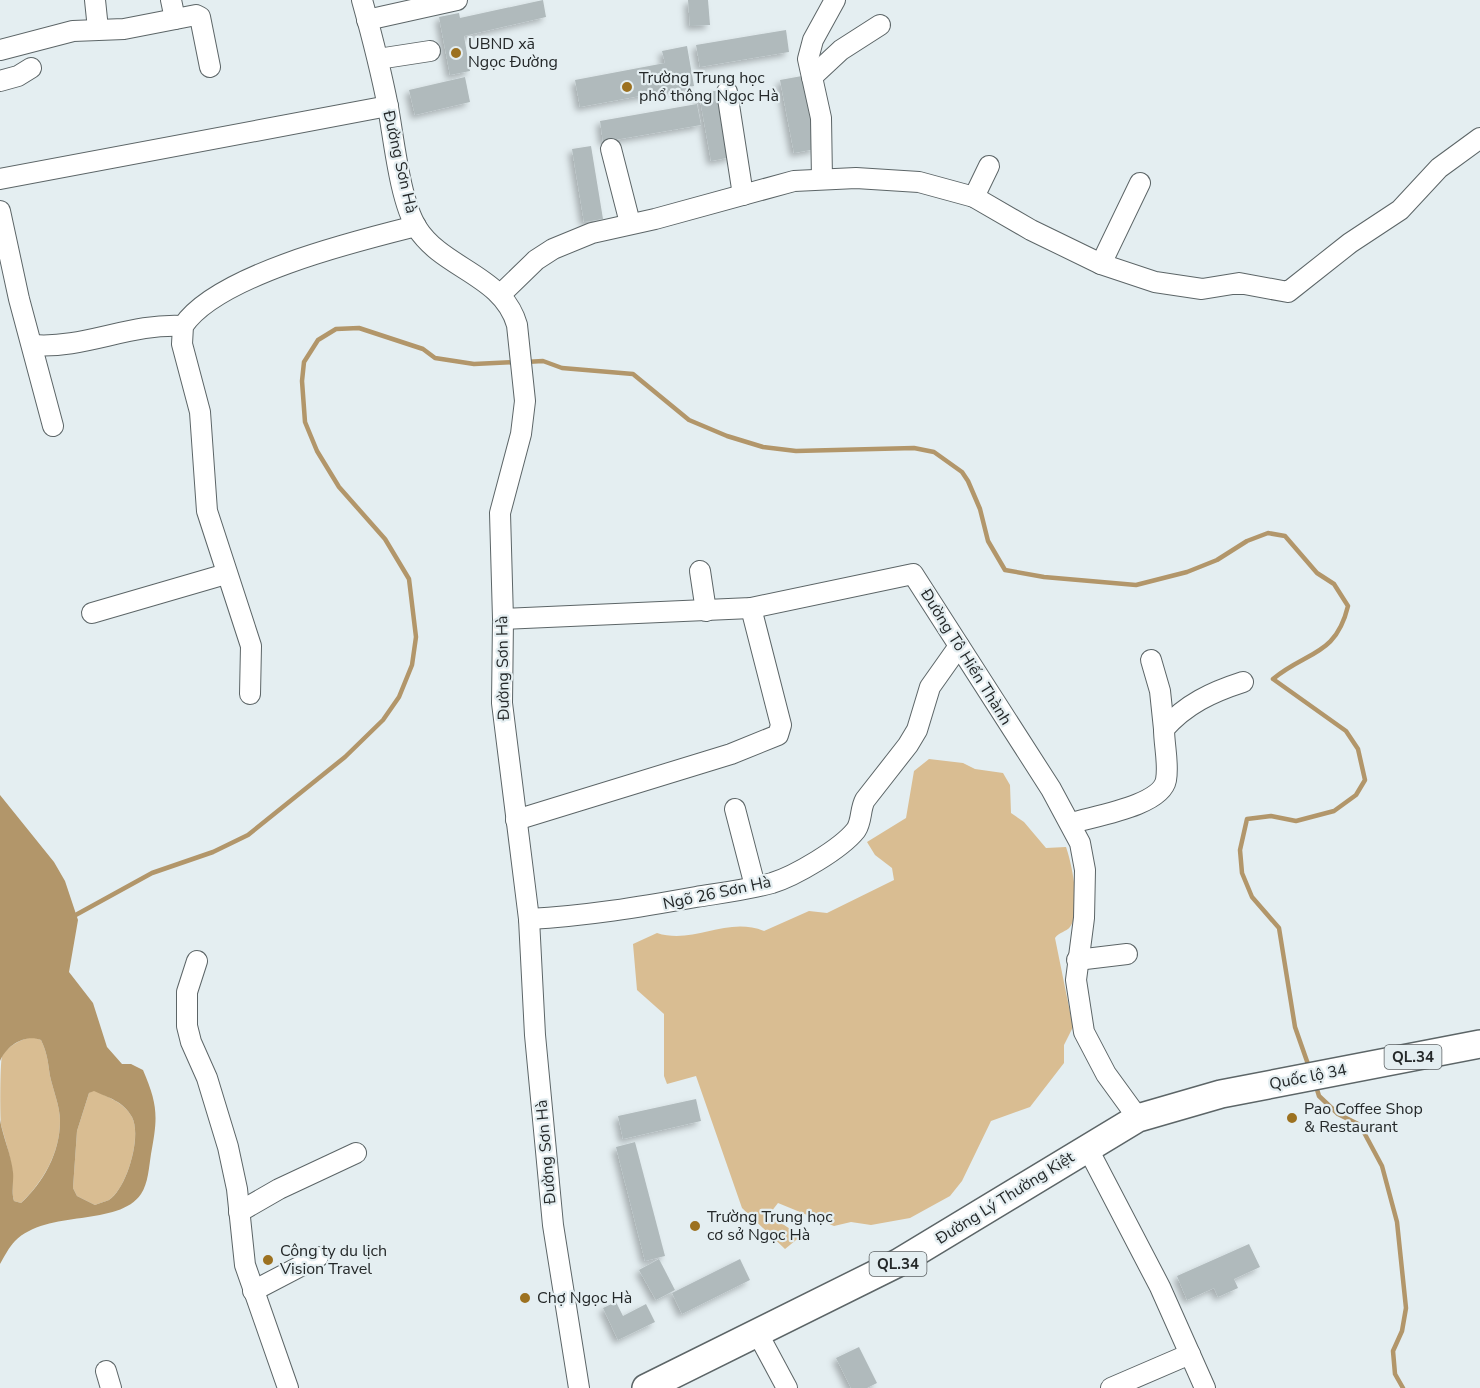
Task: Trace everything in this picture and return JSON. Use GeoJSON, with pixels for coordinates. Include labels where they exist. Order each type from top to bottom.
{"type":"FeatureCollection","features":[{"type":"Feature","properties":{"kind":"highway","name":"Quốc lộ 34"},"geometry":{"type":"LineString","coordinates":[[1138,1118],[1193,1101],[1480,1044]]}},
{"type":"Feature","properties":{"kind":"highway","name":"Đường Lý Thường Kiệt"},"geometry":{"type":"LineString","coordinates":[[646,1388],[898,1263],[994,1208],[1087,1147],[1138,1118]]}},
{"type":"Feature","properties":{"kind":"street"},"geometry":{"type":"LineString","coordinates":[[95,0],[98,29]]}},
{"type":"Feature","properties":{"kind":"street"},"geometry":{"type":"LineString","coordinates":[[171,0],[175,19]]}},
{"type":"Feature","properties":{"kind":"street","name":"Đường Sơn Hà"},"geometry":{"type":"LineString","coordinates":[[362,0],[378,59],[405,194],[416,226],[438,252],[501,294],[514,313],[518,325],[525,386],[521,434],[501,513],[502,703],[529,919],[546,1162],[553,1225],[579,1388]]}},
{"type":"Feature","properties":{"kind":"street"},"geometry":{"type":"LineString","coordinates":[[368,20],[409,5],[457,0]]}},
{"type":"Feature","properties":{"kind":"street"},"geometry":{"type":"LineString","coordinates":[[822,179],[821,118],[809,52],[835,0]]}},
{"type":"Feature","properties":{"kind":"street"},"geometry":{"type":"LineString","coordinates":[[0,50],[73,31],[124,29],[194,15],[200,17],[210,68]]}},
{"type":"Feature","properties":{"kind":"street"},"geometry":{"type":"LineString","coordinates":[[812,77],[841,50],[880,25]]}},
{"type":"Feature","properties":{"kind":"street"},"geometry":{"type":"LineString","coordinates":[[378,59],[430,51]]}},
{"type":"Feature","properties":{"kind":"street"},"geometry":{"type":"LineString","coordinates":[[0,81],[18,76],[31,68]]}},
{"type":"Feature","properties":{"kind":"street"},"geometry":{"type":"LineString","coordinates":[[727,92],[743,195]]}},
{"type":"Feature","properties":{"kind":"street"},"geometry":{"type":"LineString","coordinates":[[0,179],[388,106]]}},
{"type":"Feature","properties":{"kind":"street"},"geometry":{"type":"LineString","coordinates":[[501,294],[536,261],[553,249],[592,233],[794,181],[873,178],[919,182],[974,197],[1031,230],[1127,275],[1182,288],[1202,289],[1239,283],[1288,292],[1350,243],[1400,210],[1434,172],[1480,138]]}},
{"type":"Feature","properties":{"kind":"street"},"geometry":{"type":"LineString","coordinates":[[611,149],[630,223]]}},
{"type":"Feature","properties":{"kind":"street"},"geometry":{"type":"LineString","coordinates":[[974,197],[989,166]]}},
{"type":"Feature","properties":{"kind":"street"},"geometry":{"type":"LineString","coordinates":[[1101,264],[1140,183]]}},
{"type":"Feature","properties":{"kind":"street"},"geometry":{"type":"LineString","coordinates":[[0,211],[19,299],[53,426]]}},
{"type":"Feature","properties":{"kind":"street"},"geometry":{"type":"LineString","coordinates":[[250,694],[251,646],[207,511],[200,412],[182,344],[183,326],[196,310],[237,285],[342,245],[416,226]]}},
{"type":"Feature","properties":{"kind":"street"},"geometry":{"type":"LineString","coordinates":[[33,345],[66,346],[135,328],[183,326]]}},
{"type":"Feature","properties":{"kind":"street"},"geometry":{"type":"LineString","coordinates":[[700,571],[706,610]]}},
{"type":"Feature","properties":{"kind":"street"},"geometry":{"type":"LineString","coordinates":[[92,613],[226,574]]}},
{"type":"Feature","properties":{"kind":"street","name":"Đường Tô Hiến Thành"},"geometry":{"type":"LineString","coordinates":[[503,619],[751,608],[913,574],[1072,823],[1080,843],[1085,870],[1084,918],[1077,960],[1076,996],[1084,1032],[1106,1074],[1138,1118]]}},
{"type":"Feature","properties":{"kind":"street"},"geometry":{"type":"LineString","coordinates":[[516,820],[711,761],[778,735],[781,725],[751,608]]}},
{"type":"Feature","properties":{"kind":"street","name":"Ngõ 26 Sơn Hà"},"geometry":{"type":"LineString","coordinates":[[529,919],[585,916],[641,908],[755,886],[790,876],[854,832],[860,824],[862,807],[908,745],[917,730],[930,687],[959,646]]}},
{"type":"Feature","properties":{"kind":"street"},"geometry":{"type":"LineString","coordinates":[[1072,823],[1144,802],[1160,792],[1166,779],[1164,729],[1160,692],[1151,660]]}},
{"type":"Feature","properties":{"kind":"street"},"geometry":{"type":"LineString","coordinates":[[1164,729],[1183,709],[1217,691],[1243,682]]}},
{"type":"Feature","properties":{"kind":"street"},"geometry":{"type":"LineString","coordinates":[[735,808],[755,886]]}},
{"type":"Feature","properties":{"kind":"street"},"geometry":{"type":"LineString","coordinates":[[1077,960],[1126,954]]}},
{"type":"Feature","properties":{"kind":"street"},"geometry":{"type":"LineString","coordinates":[[197,961],[187,992],[187,1026],[191,1042],[210,1085],[225,1137],[239,1212],[242,1244],[253,1291],[288,1388]]}},
{"type":"Feature","properties":{"kind":"street"},"geometry":{"type":"LineString","coordinates":[[1087,1147],[1160,1287],[1205,1388]]}},
{"type":"Feature","properties":{"kind":"street"},"geometry":{"type":"LineString","coordinates":[[239,1212],[279,1189],[356,1154]]}},
{"type":"Feature","properties":{"kind":"street"},"geometry":{"type":"LineString","coordinates":[[253,1291],[318,1257]]}},
{"type":"Feature","properties":{"kind":"street"},"geometry":{"type":"LineString","coordinates":[[758,1334],[787,1388]]}},
{"type":"Feature","properties":{"kind":"street"},"geometry":{"type":"LineString","coordinates":[[1111,1388],[1135,1383],[1190,1354]]}},
{"type":"Feature","properties":{"kind":"shaded area"},"geometry":{"type":"Polygon","coordinates":[[[929,759],[963,763],[975,769],[1003,773],[1010,785],[1011,813],[1024,822],[1046,848],[1066,847],[1076,900],[1074,920],[1067,930],[1055,938],[1073,1027],[1064,1045],[1064,1063],[1030,1107],[991,1121],[962,1181],[950,1196],[910,1218],[871,1225],[851,1222],[834,1226],[778,1203],[771,1212],[781,1223],[801,1236],[785,1249],[742,1208],[696,1076],[667,1084],[664,1076],[664,1014],[637,990],[633,944],[657,933],[684,936],[736,927],[750,927],[764,931],[809,911],[827,913],[894,880],[892,868],[875,855],[867,842],[906,818],[914,771],[929,759]]]}},
{"type":"Feature","properties":{"kind":"shaded area"},"geometry":{"type":"Polygon","coordinates":[[[0,795],[54,862],[65,881],[78,920],[69,972],[93,1003],[107,1047],[122,1064],[131,1064],[143,1070],[152,1093],[156,1120],[145,1185],[141,1194],[131,1204],[117,1211],[45,1225],[29,1231],[13,1243],[0,1264],[0,1120],[12,1165],[14,1201],[21,1203],[43,1177],[49,1166],[57,1144],[60,1121],[47,1057],[41,1040],[29,1038],[17,1042],[7,1050],[0,1061],[0,795]],[[94,1091],[89,1093],[77,1131],[73,1188],[77,1196],[95,1205],[109,1200],[122,1185],[134,1148],[135,1126],[132,1117],[120,1104],[94,1091]]]}},
{"type":"Feature","properties":{"kind":"shaded area"},"geometry":{"type":"Polygon","coordinates":[[[33,1037],[41,1040],[46,1053],[60,1121],[57,1144],[49,1166],[21,1203],[14,1201],[13,1173],[1,1125],[1,1061],[2,1056],[12,1046],[33,1037]]]}},
{"type":"Feature","properties":{"kind":"shaded area"},"geometry":{"type":"Polygon","coordinates":[[[94,1090],[120,1104],[132,1117],[135,1126],[134,1148],[122,1185],[109,1200],[95,1205],[77,1196],[73,1188],[77,1131],[89,1093],[94,1090]]]}},
{"type":"Feature","properties":{"kind":"building"},"geometry":{"type":"Polygon","coordinates":[[[543,0],[546,17],[464,36],[470,71],[450,75],[439,17],[459,13],[460,18],[543,0]]]}},
{"type":"Feature","properties":{"kind":"building"},"geometry":{"type":"Polygon","coordinates":[[[688,0],[708,0],[710,25],[690,26],[688,0]]]}},
{"type":"Feature","properties":{"kind":"building"},"geometry":{"type":"Polygon","coordinates":[[[786,30],[789,52],[700,67],[696,45],[786,30]]]}},
{"type":"Feature","properties":{"kind":"building"},"geometry":{"type":"Polygon","coordinates":[[[687,46],[694,86],[580,107],[575,80],[665,63],[662,51],[687,46]]]}},
{"type":"Feature","properties":{"kind":"building"},"geometry":{"type":"Polygon","coordinates":[[[802,76],[816,149],[794,153],[780,80],[802,76]]]}},
{"type":"Feature","properties":{"kind":"building"},"geometry":{"type":"Polygon","coordinates":[[[465,77],[470,102],[415,115],[409,90],[465,77]]]}},
{"type":"Feature","properties":{"kind":"building"},"geometry":{"type":"Polygon","coordinates":[[[720,90],[732,157],[711,161],[699,94],[720,90]]]}},
{"type":"Feature","properties":{"kind":"building"},"geometry":{"type":"Polygon","coordinates":[[[697,104],[701,125],[603,142],[600,121],[697,104]]]}},
{"type":"Feature","properties":{"kind":"building"},"geometry":{"type":"Polygon","coordinates":[[[591,146],[603,219],[584,222],[572,149],[591,146]]]}},
{"type":"Feature","properties":{"kind":"building"},"geometry":{"type":"Polygon","coordinates":[[[696,1099],[701,1121],[623,1139],[618,1116],[696,1099]]]}},
{"type":"Feature","properties":{"kind":"building"},"geometry":{"type":"Polygon","coordinates":[[[635,1142],[665,1256],[645,1261],[616,1147],[635,1142]]]}},
{"type":"Feature","properties":{"kind":"building"},"geometry":{"type":"Polygon","coordinates":[[[1249,1244],[1260,1267],[1234,1279],[1238,1288],[1218,1297],[1214,1288],[1187,1300],[1177,1276],[1249,1244]]]}},
{"type":"Feature","properties":{"kind":"building"},"geometry":{"type":"Polygon","coordinates":[[[659,1259],[675,1290],[656,1300],[639,1270],[659,1259]]]}},
{"type":"Feature","properties":{"kind":"building"},"geometry":{"type":"Polygon","coordinates":[[[740,1259],[750,1280],[682,1314],[672,1293],[740,1259]]]}},
{"type":"Feature","properties":{"kind":"building"},"geometry":{"type":"Polygon","coordinates":[[[616,1302],[623,1316],[646,1304],[655,1322],[618,1340],[603,1308],[616,1302]]]}},
{"type":"Feature","properties":{"kind":"building"},"geometry":{"type":"Polygon","coordinates":[[[859,1347],[877,1383],[867,1388],[851,1388],[836,1358],[859,1347]]]}},
{"type":"Feature","properties":{"kind":"waterway"},"geometry":{"type":"LineString","coordinates":[[72,917],[152,873],[213,852],[248,835],[345,757],[383,720],[399,697],[412,665],[416,637],[409,579],[385,539],[339,487],[317,451],[305,422],[302,381],[304,362],[318,340],[336,329],[359,328],[423,349],[435,358],[474,364],[516,362]]}},
{"type":"Feature","properties":{"kind":"waterway"},"geometry":{"type":"LineString","coordinates":[[525,362],[543,361],[562,368],[633,374],[689,420],[727,436],[763,447],[796,451],[914,448],[934,452],[962,472],[968,481],[980,509],[988,541],[1005,570],[1044,577],[1136,585],[1187,572],[1217,560],[1247,541],[1268,533],[1285,536],[1317,573],[1334,584],[1348,606],[1343,622],[1328,644],[1273,679],[1346,731],[1358,749],[1365,780],[1356,795],[1334,811],[1296,821],[1271,816],[1247,819],[1240,850],[1242,873],[1252,897],[1279,928],[1295,1027],[1309,1067]]}},
{"type":"Feature","properties":{"kind":"waterway"},"geometry":{"type":"LineString","coordinates":[[1315,1083],[1319,1096],[1338,1114],[1360,1125],[1382,1166],[1397,1222],[1406,1308],[1402,1331],[1393,1351],[1395,1374],[1403,1388]]}},
{"type":"Feature","properties":{"kind":"place","name":"UBND xã Ngọc Đường"},"geometry":{"type":"Point","coordinates":[456,53]}},
{"type":"Feature","properties":{"kind":"place","name":"Trường Trung học phổ thông Ngọc Hà"},"geometry":{"type":"Point","coordinates":[627,87]}},
{"type":"Feature","properties":{"kind":"place","name":"Pao Coffee Shop & Restaurant"},"geometry":{"type":"Point","coordinates":[1292,1118]}},
{"type":"Feature","properties":{"kind":"place","name":"Trường Trung học cơ sở Ngọc Hà"},"geometry":{"type":"Point","coordinates":[695,1226]}},
{"type":"Feature","properties":{"kind":"place","name":"Công ty du lịch Vision Travel"},"geometry":{"type":"Point","coordinates":[268,1260]}},
{"type":"Feature","properties":{"kind":"place","name":"Chợ Ngọc Hà"},"geometry":{"type":"Point","coordinates":[525,1298]}}]}
